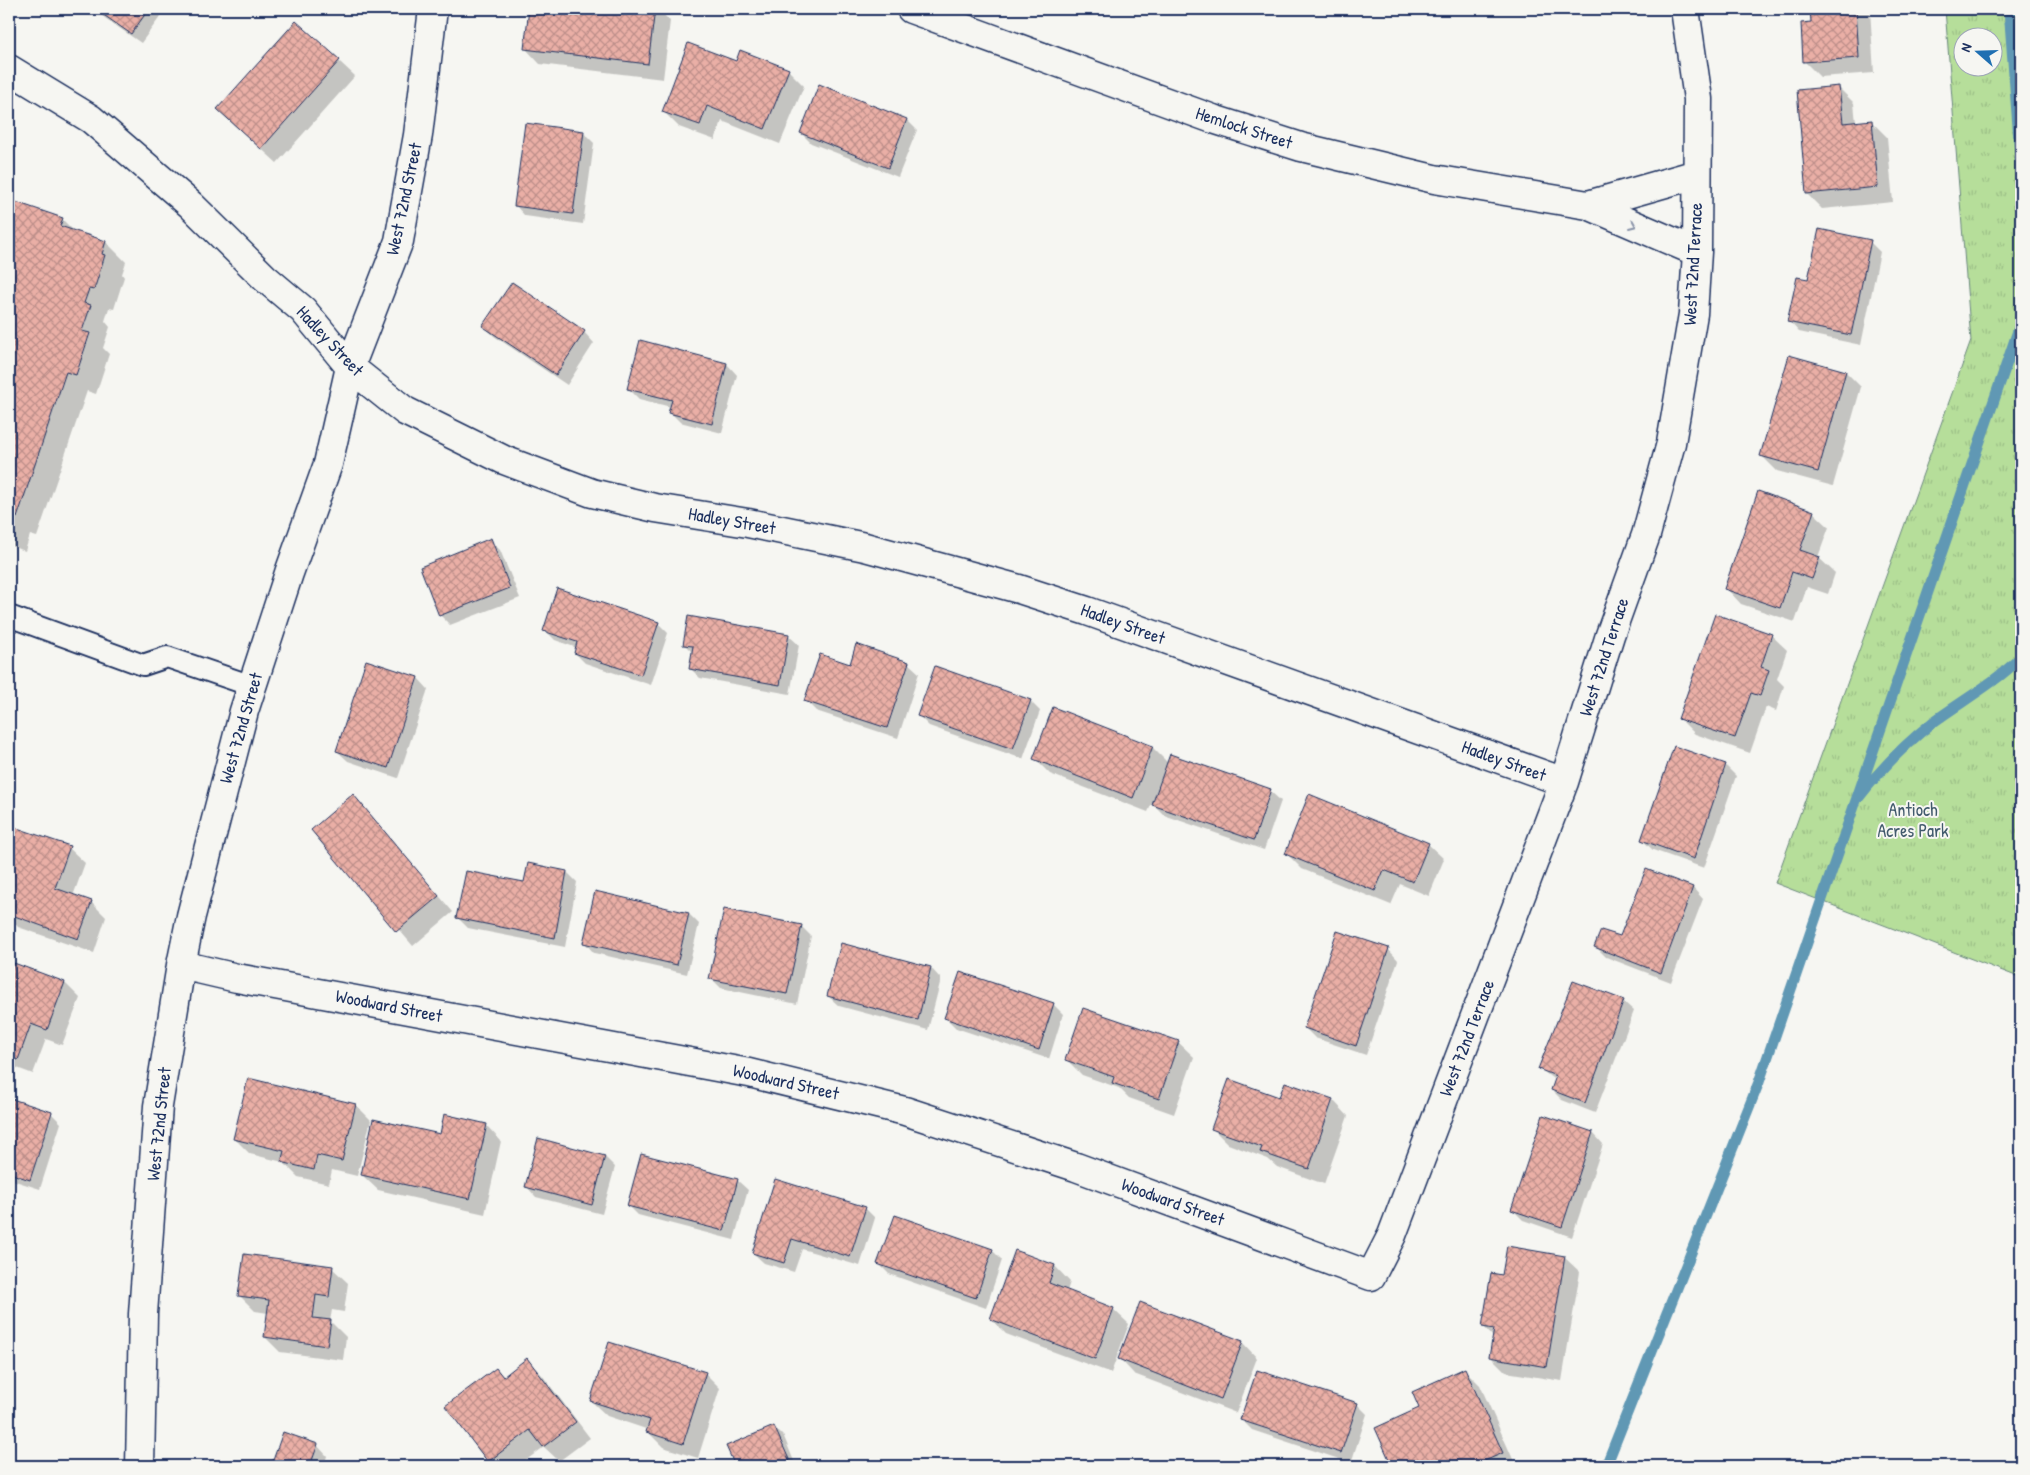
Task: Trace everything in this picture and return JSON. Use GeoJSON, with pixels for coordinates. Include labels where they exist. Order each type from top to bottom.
{"type":"FeatureCollection","features":[{"type":"Feature","properties":{"kind":"street","name":"West 72nd Street"},"geometry":{"type":"LineString","coordinates":[[140,1466],[143,1314],[158,1106],[181,964],[196,898],[252,686],[289,573],[328,464],[350,367],[399,242],[418,135],[433,9]]}},
{"type":"Feature","properties":{"kind":"street","name":"Hemlock Street"},"geometry":{"type":"LineString","coordinates":[[911,9],[1213,119],[1301,147],[1434,179],[1588,206],[1697,252]]}},
{"type":"Feature","properties":{"kind":"street","name":"West 72nd Terrace"},"geometry":{"type":"LineString","coordinates":[[1371,1276],[1392,1235],[1564,782],[1610,635],[1646,535],[1670,443],[1693,314],[1697,252],[1698,99],[1685,9]]}},
{"type":"Feature","properties":{"kind":"street","name":"Hadley Street"},"geometry":{"type":"LineString","coordinates":[[9,69],[91,119],[191,205],[265,278],[304,310],[350,367],[405,411],[504,460],[592,493],[655,508],[748,523],[865,547],[1019,589],[1564,782]]}},
{"type":"Feature","properties":{"kind":"street","name":"Hemlock Street"},"geometry":{"type":"LineString","coordinates":[[1588,206],[1698,174]]}},
{"type":"Feature","properties":{"kind":"street","name":"Woodward Street"},"geometry":{"type":"LineString","coordinates":[[181,964],[237,978],[748,1073],[887,1106],[1076,1167],[1371,1276]]}},
{"type":"Feature","properties":{"kind":"lane"},"geometry":{"type":"LineString","coordinates":[[9,616],[143,665],[167,657],[252,686]]}},
{"type":"Feature","properties":{"kind":"green space","name":"Antioch Acres Park"},"geometry":{"type":"Polygon","coordinates":[[[1945,9],[2021,9],[2021,978],[1775,883],[1971,341],[1945,9]]]}},
{"type":"Feature","properties":{"kind":"building"},"geometry":{"type":"Polygon","coordinates":[[[95,9],[149,9],[131,34],[95,9]]]}},
{"type":"Feature","properties":{"kind":"building"},"geometry":{"type":"Polygon","coordinates":[[[529,9],[655,9],[648,64],[524,49],[529,9]]]}},
{"type":"Feature","properties":{"kind":"building"},"geometry":{"type":"Polygon","coordinates":[[[1810,9],[1856,9],[1859,58],[1803,62],[1801,23],[1811,22],[1810,9]]]}},
{"type":"Feature","properties":{"kind":"building"},"geometry":{"type":"Polygon","coordinates":[[[296,21],[340,60],[261,149],[217,109],[296,21]]]}},
{"type":"Feature","properties":{"kind":"building"},"geometry":{"type":"Polygon","coordinates":[[[688,43],[736,61],[740,50],[789,69],[765,129],[707,106],[700,125],[662,112],[688,43]]]}},
{"type":"Feature","properties":{"kind":"building"},"geometry":{"type":"Polygon","coordinates":[[[819,84],[907,119],[888,168],[800,133],[819,84]]]}},
{"type":"Feature","properties":{"kind":"building"},"geometry":{"type":"Polygon","coordinates":[[[1839,86],[1843,123],[1872,120],[1878,187],[1806,194],[1797,90],[1839,86]]]}},
{"type":"Feature","properties":{"kind":"building"},"geometry":{"type":"Polygon","coordinates":[[[525,123],[584,131],[573,214],[514,206],[525,123]]]}},
{"type":"Feature","properties":{"kind":"building"},"geometry":{"type":"Polygon","coordinates":[[[16,202],[63,218],[60,226],[106,241],[102,254],[105,255],[94,290],[89,289],[84,303],[91,305],[82,331],[90,333],[76,375],[66,372],[17,518],[10,516],[9,520],[9,206],[14,208],[16,202]]]}},
{"type":"Feature","properties":{"kind":"building"},"geometry":{"type":"Polygon","coordinates":[[[1819,229],[1871,240],[1851,335],[1787,322],[1797,277],[1808,279],[1819,229]]]}},
{"type":"Feature","properties":{"kind":"building"},"geometry":{"type":"Polygon","coordinates":[[[512,282],[585,331],[556,375],[482,326],[512,282]]]}},
{"type":"Feature","properties":{"kind":"building"},"geometry":{"type":"Polygon","coordinates":[[[640,340],[727,363],[712,424],[668,413],[672,400],[627,389],[640,340]]]}},
{"type":"Feature","properties":{"kind":"building"},"geometry":{"type":"Polygon","coordinates":[[[1789,355],[1846,371],[1818,472],[1760,456],[1789,355]]]}},
{"type":"Feature","properties":{"kind":"building"},"geometry":{"type":"Polygon","coordinates":[[[1758,491],[1814,511],[1800,550],[1820,557],[1812,579],[1792,572],[1780,608],[1724,589],[1758,491]]]}},
{"type":"Feature","properties":{"kind":"building"},"geometry":{"type":"Polygon","coordinates":[[[491,538],[510,588],[439,616],[420,567],[491,538]]]}},
{"type":"Feature","properties":{"kind":"building"},"geometry":{"type":"Polygon","coordinates":[[[557,588],[659,622],[641,675],[574,653],[577,642],[543,631],[557,588]]]}},
{"type":"Feature","properties":{"kind":"building"},"geometry":{"type":"Polygon","coordinates":[[[1715,614],[1772,634],[1761,667],[1769,670],[1760,696],[1751,693],[1735,738],[1678,719],[1715,614]]]}},
{"type":"Feature","properties":{"kind":"building"},"geometry":{"type":"Polygon","coordinates":[[[688,616],[789,634],[780,685],[689,669],[693,646],[683,645],[688,616]]]}},
{"type":"Feature","properties":{"kind":"building"},"geometry":{"type":"Polygon","coordinates":[[[856,644],[909,662],[887,728],[804,701],[820,654],[850,664],[856,644]]]}},
{"type":"Feature","properties":{"kind":"building"},"geometry":{"type":"Polygon","coordinates":[[[366,660],[418,677],[388,768],[336,751],[366,660]]]}},
{"type":"Feature","properties":{"kind":"building"},"geometry":{"type":"Polygon","coordinates":[[[935,666],[1031,700],[1013,749],[917,716],[935,666]]]}},
{"type":"Feature","properties":{"kind":"building"},"geometry":{"type":"Polygon","coordinates":[[[1053,707],[1153,746],[1133,798],[1033,759],[1053,707]]]}},
{"type":"Feature","properties":{"kind":"building"},"geometry":{"type":"Polygon","coordinates":[[[1674,746],[1726,764],[1694,859],[1641,840],[1674,746]]]}},
{"type":"Feature","properties":{"kind":"building"},"geometry":{"type":"Polygon","coordinates":[[[1170,754],[1271,789],[1254,840],[1152,805],[1170,754]]]}},
{"type":"Feature","properties":{"kind":"building"},"geometry":{"type":"Polygon","coordinates":[[[353,794],[439,896],[396,932],[311,830],[353,794]]]}},
{"type":"Feature","properties":{"kind":"building"},"geometry":{"type":"Polygon","coordinates":[[[1309,794],[1429,843],[1413,882],[1384,870],[1375,891],[1285,854],[1309,794]]]}},
{"type":"Feature","properties":{"kind":"building"},"geometry":{"type":"Polygon","coordinates":[[[14,827],[70,846],[55,888],[92,901],[78,939],[9,914],[9,842],[14,827]]]}},
{"type":"Feature","properties":{"kind":"building"},"geometry":{"type":"Polygon","coordinates":[[[528,863],[567,871],[555,938],[456,918],[466,871],[524,882],[528,863]]]}},
{"type":"Feature","properties":{"kind":"building"},"geometry":{"type":"Polygon","coordinates":[[[1646,869],[1693,887],[1661,973],[1594,947],[1601,930],[1620,936],[1646,869]]]}},
{"type":"Feature","properties":{"kind":"building"},"geometry":{"type":"Polygon","coordinates":[[[595,891],[689,913],[677,965],[583,943],[595,891]]]}},
{"type":"Feature","properties":{"kind":"building"},"geometry":{"type":"Polygon","coordinates":[[[724,909],[802,925],[787,994],[709,979],[724,909]]]}},
{"type":"Feature","properties":{"kind":"building"},"geometry":{"type":"Polygon","coordinates":[[[1337,931],[1389,948],[1356,1046],[1304,1028],[1337,931]]]}},
{"type":"Feature","properties":{"kind":"building"},"geometry":{"type":"Polygon","coordinates":[[[841,943],[931,967],[918,1020],[827,996],[841,943]]]}},
{"type":"Feature","properties":{"kind":"building"},"geometry":{"type":"Polygon","coordinates":[[[14,963],[65,982],[47,1030],[31,1024],[18,1060],[9,1056],[9,978],[14,963]]]}},
{"type":"Feature","properties":{"kind":"building"},"geometry":{"type":"Polygon","coordinates":[[[960,972],[1054,1003],[1039,1050],[944,1018],[960,972]]]}},
{"type":"Feature","properties":{"kind":"building"},"geometry":{"type":"Polygon","coordinates":[[[1573,981],[1624,1000],[1585,1103],[1551,1090],[1556,1076],[1538,1069],[1573,981]]]}},
{"type":"Feature","properties":{"kind":"building"},"geometry":{"type":"Polygon","coordinates":[[[1083,1008],[1179,1041],[1159,1099],[1112,1083],[1114,1077],[1065,1060],[1083,1008]]]}},
{"type":"Feature","properties":{"kind":"building"},"geometry":{"type":"Polygon","coordinates":[[[248,1078],[356,1104],[342,1161],[317,1155],[314,1170],[281,1162],[284,1151],[233,1139],[248,1078]]]}},
{"type":"Feature","properties":{"kind":"building"},"geometry":{"type":"Polygon","coordinates":[[[1229,1079],[1279,1097],[1285,1082],[1333,1099],[1309,1169],[1260,1152],[1262,1147],[1211,1129],[1229,1079]]]}},
{"type":"Feature","properties":{"kind":"building"},"geometry":{"type":"Polygon","coordinates":[[[9,1098],[52,1112],[30,1180],[9,1173],[9,1098]]]}},
{"type":"Feature","properties":{"kind":"building"},"geometry":{"type":"Polygon","coordinates":[[[444,1114],[487,1124],[470,1199],[361,1175],[373,1119],[440,1134],[444,1114]]]}},
{"type":"Feature","properties":{"kind":"building"},"geometry":{"type":"Polygon","coordinates":[[[1543,1115],[1593,1132],[1562,1227],[1511,1210],[1543,1115]]]}},
{"type":"Feature","properties":{"kind":"building"},"geometry":{"type":"Polygon","coordinates":[[[538,1138],[605,1156],[592,1205],[525,1187],[538,1138]]]}},
{"type":"Feature","properties":{"kind":"building"},"geometry":{"type":"Polygon","coordinates":[[[641,1154],[738,1179],[724,1231],[627,1206],[641,1154]]]}},
{"type":"Feature","properties":{"kind":"building"},"geometry":{"type":"Polygon","coordinates":[[[775,1179],[866,1207],[850,1257],[792,1239],[784,1263],[752,1253],[775,1179]]]}},
{"type":"Feature","properties":{"kind":"building"},"geometry":{"type":"Polygon","coordinates":[[[895,1215],[993,1249],[976,1298],[877,1264],[895,1215]]]}},
{"type":"Feature","properties":{"kind":"building"},"geometry":{"type":"Polygon","coordinates":[[[1507,1246],[1565,1256],[1547,1367],[1489,1357],[1494,1329],[1482,1327],[1491,1273],[1502,1275],[1507,1246]]]}},
{"type":"Feature","properties":{"kind":"building"},"geometry":{"type":"Polygon","coordinates":[[[1015,1250],[1055,1265],[1049,1283],[1114,1308],[1095,1359],[990,1319],[1015,1250]]]}},
{"type":"Feature","properties":{"kind":"building"},"geometry":{"type":"Polygon","coordinates":[[[244,1254],[333,1266],[329,1297],[316,1295],[313,1318],[331,1320],[327,1346],[264,1337],[269,1300],[238,1296],[244,1254]]]}},
{"type":"Feature","properties":{"kind":"building"},"geometry":{"type":"Polygon","coordinates":[[[1140,1302],[1243,1341],[1221,1399],[1118,1359],[1140,1302]]]}},
{"type":"Feature","properties":{"kind":"building"},"geometry":{"type":"Polygon","coordinates":[[[609,1342],[706,1372],[683,1444],[646,1432],[650,1420],[590,1401],[609,1342]]]}},
{"type":"Feature","properties":{"kind":"building"},"geometry":{"type":"Polygon","coordinates":[[[527,1358],[576,1422],[543,1447],[530,1430],[488,1462],[445,1406],[496,1368],[503,1377],[527,1358]]]}},
{"type":"Feature","properties":{"kind":"building"},"geometry":{"type":"Polygon","coordinates":[[[1465,1368],[1503,1453],[1473,1466],[1392,1466],[1375,1428],[1419,1408],[1412,1392],[1465,1368]]]}},
{"type":"Feature","properties":{"kind":"building"},"geometry":{"type":"Polygon","coordinates":[[[1257,1370],[1358,1403],[1341,1453],[1240,1420],[1257,1370]]]}},
{"type":"Feature","properties":{"kind":"building"},"geometry":{"type":"Polygon","coordinates":[[[774,1426],[792,1466],[735,1466],[726,1446],[774,1426]]]}},
{"type":"Feature","properties":{"kind":"building"},"geometry":{"type":"Polygon","coordinates":[[[283,1432],[318,1444],[310,1466],[271,1466],[283,1432]]]}},
{"type":"Feature","properties":{"kind":"waterway"},"geometry":{"type":"LineString","coordinates":[[2009,9],[2021,166]]}},
{"type":"Feature","properties":{"kind":"waterway"},"geometry":{"type":"LineString","coordinates":[[1606,1466],[1759,1082],[2021,322]]}},
{"type":"Feature","properties":{"kind":"waterway"},"geometry":{"type":"LineString","coordinates":[[1859,797],[1893,758],[1922,731],[1989,684],[2021,657]]}}]}
